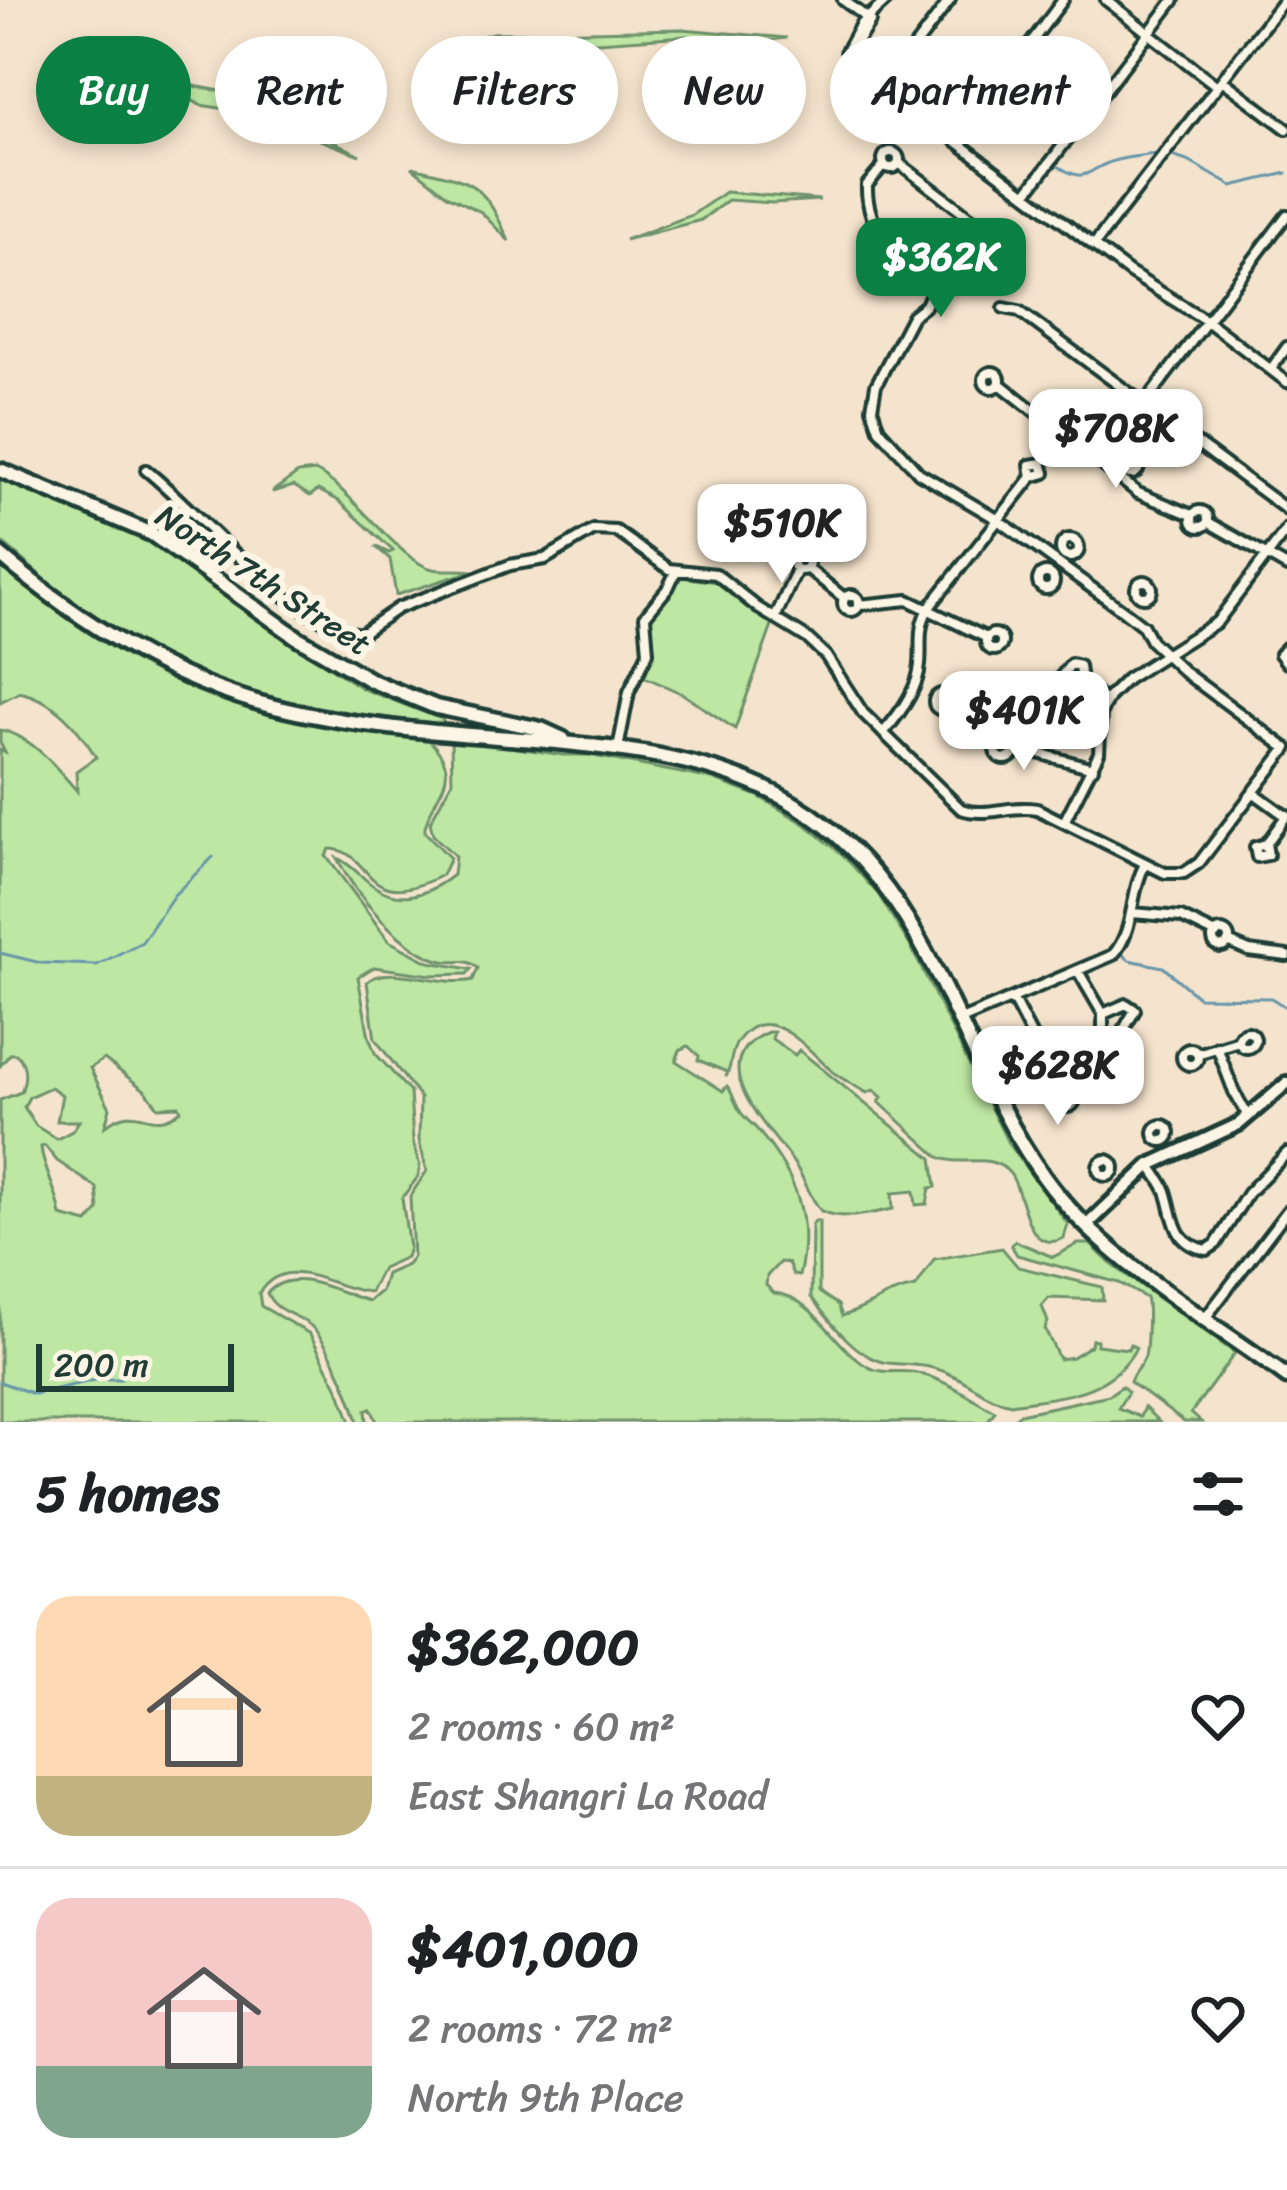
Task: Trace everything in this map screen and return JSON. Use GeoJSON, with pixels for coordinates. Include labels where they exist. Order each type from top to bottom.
{"type":"FeatureCollection","features":[{"type":"Feature","properties":{"kind":"main road"},"geometry":{"type":"LineString","coordinates":[[0,461],[32,484]]}},
{"type":"Feature","properties":{"kind":"main road","name":"North 7th Street"},"geometry":{"type":"LineString","coordinates":[[0,470],[152,534],[298,638],[383,686],[436,707],[541,729],[570,742]]}},
{"type":"Feature","properties":{"kind":"main road"},"geometry":{"type":"LineString","coordinates":[[0,544],[88,622]]}},
{"type":"Feature","properties":{"kind":"main road","name":"North 7th Street"},"geometry":{"type":"LineString","coordinates":[[0,555],[88,622],[174,671],[273,707],[348,721],[618,749],[732,774],[818,819],[867,864],[892,895],[1031,1158],[1087,1225],[1127,1261],[1287,1377]]}},
{"type":"Feature","properties":{"kind":"street"},"geometry":{"type":"LineString","coordinates":[[843,0],[870,20]]}},
{"type":"Feature","properties":{"kind":"street"},"geometry":{"type":"LineString","coordinates":[[853,36],[887,0]]}},
{"type":"Feature","properties":{"kind":"street"},"geometry":{"type":"LineString","coordinates":[[923,36],[950,0]]}},
{"type":"Feature","properties":{"kind":"street"},"geometry":{"type":"LineString","coordinates":[[1036,36],[1063,0]]}},
{"type":"Feature","properties":{"kind":"street"},"geometry":{"type":"LineString","coordinates":[[1106,0],[1287,129]]}},
{"type":"Feature","properties":{"kind":"street"},"geometry":{"type":"LineString","coordinates":[[1026,194],[1174,0]]}},
{"type":"Feature","properties":{"kind":"street"},"geometry":{"type":"LineString","coordinates":[[1094,244],[1284,0]]}},
{"type":"Feature","properties":{"kind":"street"},"geometry":{"type":"LineString","coordinates":[[961,144],[1130,273],[1207,321],[1287,382]]}},
{"type":"Feature","properties":{"kind":"street"},"geometry":{"type":"LineString","coordinates":[[146,470],[291,602],[360,634],[411,603],[510,566],[544,559],[594,530],[616,531],[676,571],[716,574],[818,647],[863,713],[961,808],[974,813],[1025,806],[1165,873],[1189,870],[1287,748],[1166,655],[1143,626],[1063,559],[905,460],[879,429],[872,408],[876,385],[912,316],[926,305],[980,225],[899,164],[884,165],[867,184],[878,227],[902,264],[933,289]]}},
{"type":"Feature","properties":{"kind":"street"},"geometry":{"type":"LineString","coordinates":[[1145,403],[1287,215]]}},
{"type":"Feature","properties":{"kind":"street"},"geometry":{"type":"LineString","coordinates":[[1004,308],[1019,311],[1287,510]]}},
{"type":"Feature","properties":{"kind":"street"},"geometry":{"type":"LineString","coordinates":[[1270,369],[1287,347]]}},
{"type":"Feature","properties":{"kind":"street"},"geometry":{"type":"LineString","coordinates":[[1000,384],[1124,476],[1138,494],[1192,515],[1197,526],[1208,522],[1287,567]]}},
{"type":"Feature","properties":{"kind":"street"},"geometry":{"type":"LineString","coordinates":[[884,733],[914,687],[920,668],[921,622],[928,609],[1032,477],[1030,465],[1042,463],[1065,434]]}},
{"type":"Feature","properties":{"kind":"street"},"geometry":{"type":"LineString","coordinates":[[1064,822],[1093,768],[1106,701],[1127,679],[1217,622],[1287,529]]}},
{"type":"Feature","properties":{"kind":"street"},"geometry":{"type":"LineString","coordinates":[[1051,574],[1063,559]]}},
{"type":"Feature","properties":{"kind":"street"},"geometry":{"type":"LineString","coordinates":[[775,617],[802,569],[844,598],[854,596],[859,605],[908,600],[987,638]]}},
{"type":"Feature","properties":{"kind":"street"},"geometry":{"type":"LineString","coordinates":[[618,749],[629,692],[648,652],[645,616],[676,571]]}},
{"type":"Feature","properties":{"kind":"street"},"geometry":{"type":"LineString","coordinates":[[1121,609],[1136,593]]}},
{"type":"Feature","properties":{"kind":"street"},"geometry":{"type":"LineString","coordinates":[[1287,647],[1280,654],[1287,663]]}},
{"type":"Feature","properties":{"kind":"street"},"geometry":{"type":"LineString","coordinates":[[1077,680],[1106,701]]}},
{"type":"Feature","properties":{"kind":"street"},"geometry":{"type":"LineString","coordinates":[[914,687],[934,698]]}},
{"type":"Feature","properties":{"kind":"street"},"geometry":{"type":"LineString","coordinates":[[1016,747],[1093,768]]}},
{"type":"Feature","properties":{"kind":"street"},"geometry":{"type":"LineString","coordinates":[[1253,792],[1286,816],[1266,844]]}},
{"type":"Feature","properties":{"kind":"street"},"geometry":{"type":"LineString","coordinates":[[961,1020],[1113,955],[1127,935],[1134,890],[1145,864]]}},
{"type":"Feature","properties":{"kind":"street"},"geometry":{"type":"LineString","coordinates":[[1132,913],[1181,917],[1216,934],[1226,933],[1228,942],[1249,951],[1287,956]]}},
{"type":"Feature","properties":{"kind":"street"},"geometry":{"type":"LineString","coordinates":[[1078,971],[1103,1014],[1103,1035],[1111,1042],[1119,1038],[1135,1010],[1126,1004],[1103,1014]]}},
{"type":"Feature","properties":{"kind":"street"},"geometry":{"type":"LineString","coordinates":[[1012,998],[1062,1094]]}},
{"type":"Feature","properties":{"kind":"street"},"geometry":{"type":"LineString","coordinates":[[1197,1054],[1239,1042]]}},
{"type":"Feature","properties":{"kind":"street"},"geometry":{"type":"LineString","coordinates":[[1217,1047],[1249,1118]]}},
{"type":"Feature","properties":{"kind":"street"},"geometry":{"type":"LineString","coordinates":[[1087,1225],[1150,1166],[1227,1131],[1287,1087]]}},
{"type":"Feature","properties":{"kind":"street"},"geometry":{"type":"LineString","coordinates":[[1167,1139],[1174,1152]]}},
{"type":"Feature","properties":{"kind":"street"},"geometry":{"type":"LineString","coordinates":[[1150,1166],[1166,1191],[1169,1214],[1179,1235],[1207,1250],[1216,1244],[1247,1192],[1287,1153]]}},
{"type":"Feature","properties":{"kind":"street"},"geometry":{"type":"LineString","coordinates":[[1112,1174],[1124,1187]]}},
{"type":"Feature","properties":{"kind":"street"},"geometry":{"type":"LineString","coordinates":[[1206,1317],[1287,1211]]}},
{"type":"Feature","properties":{"kind":"green space"},"geometry":{"type":"Polygon","coordinates":[[[682,29],[764,36],[642,36],[618,41],[618,36],[483,36],[682,29]]]}},
{"type":"Feature","properties":{"kind":"green space"},"geometry":{"type":"Polygon","coordinates":[[[191,86],[215,90],[215,107],[191,99],[191,86]]]}},
{"type":"Feature","properties":{"kind":"green space"},"geometry":{"type":"Polygon","coordinates":[[[412,167],[474,187],[491,206],[509,241],[481,212],[447,195],[412,167]]]}},
{"type":"Feature","properties":{"kind":"green space"},"geometry":{"type":"Polygon","coordinates":[[[725,192],[820,200],[728,200],[701,220],[625,240],[692,215],[725,192]]]}},
{"type":"Feature","properties":{"kind":"green space"},"geometry":{"type":"Polygon","coordinates":[[[315,471],[420,563],[433,569],[472,571],[396,595],[390,559],[375,546],[393,551],[339,501],[318,490],[310,496],[294,486],[272,492],[298,473],[315,471]]]}},
{"type":"Feature","properties":{"kind":"green space"},"geometry":{"type":"Polygon","coordinates":[[[0,475],[156,543],[274,631],[363,689],[442,719],[444,724],[279,699],[200,675],[125,638],[76,605],[0,541],[0,475]]]}},
{"type":"Feature","properties":{"kind":"green space"},"geometry":{"type":"Polygon","coordinates":[[[0,564],[93,636],[162,675],[272,715],[427,738],[445,763],[445,782],[425,827],[450,858],[442,875],[397,889],[372,878],[344,852],[330,849],[326,856],[389,941],[429,962],[471,969],[467,974],[431,975],[374,967],[358,977],[375,1053],[410,1092],[413,1142],[420,1166],[418,1177],[402,1198],[409,1248],[406,1257],[382,1268],[370,1292],[297,1273],[283,1274],[259,1293],[261,1306],[310,1334],[351,1422],[0,1422],[0,1100],[21,1092],[25,1077],[16,1054],[0,1066],[0,750],[5,752],[0,730],[33,746],[77,791],[76,771],[96,757],[55,708],[20,692],[0,702],[0,564]],[[104,1059],[90,1068],[110,1108],[105,1126],[127,1115],[161,1120],[181,1110],[179,1106],[158,1107],[146,1091],[104,1059]],[[51,1087],[29,1097],[24,1107],[36,1126],[57,1139],[79,1121],[57,1121],[62,1095],[51,1087]],[[41,1147],[61,1216],[88,1223],[99,1210],[97,1188],[41,1147]]]}},
{"type":"Feature","properties":{"kind":"green space"},"geometry":{"type":"Polygon","coordinates":[[[681,577],[717,582],[773,623],[735,729],[683,694],[645,677],[651,653],[647,622],[681,577]]]}},
{"type":"Feature","properties":{"kind":"green space"},"geometry":{"type":"Polygon","coordinates":[[[451,738],[589,755],[712,779],[758,796],[805,824],[842,854],[878,894],[911,947],[1009,1145],[1068,1224],[1064,1238],[1051,1242],[1034,1232],[1016,1184],[1004,1168],[986,1161],[939,1157],[879,1102],[882,1097],[874,1090],[867,1093],[841,1078],[775,1026],[750,1029],[738,1041],[726,1077],[727,1072],[698,1060],[688,1046],[680,1050],[676,1061],[723,1091],[727,1086],[792,1182],[804,1236],[799,1276],[793,1275],[788,1263],[780,1262],[767,1276],[766,1285],[801,1303],[870,1368],[917,1373],[948,1384],[995,1411],[987,1422],[377,1422],[371,1408],[366,1410],[367,1422],[358,1422],[319,1335],[275,1305],[267,1293],[290,1281],[303,1281],[369,1301],[381,1291],[386,1274],[413,1257],[410,1196],[427,1171],[419,1140],[420,1098],[375,1039],[367,982],[388,974],[460,982],[473,980],[478,968],[428,956],[396,934],[367,904],[337,858],[377,888],[399,896],[432,889],[453,875],[455,856],[433,835],[430,822],[452,781],[451,738]]]}},
{"type":"Feature","properties":{"kind":"green space"},"geometry":{"type":"Polygon","coordinates":[[[774,1032],[772,1039],[795,1055],[799,1050],[932,1158],[936,1187],[930,1188],[927,1204],[916,1205],[914,1191],[892,1193],[893,1209],[848,1216],[821,1211],[797,1168],[756,1113],[739,1077],[739,1060],[748,1045],[774,1032]]]}},
{"type":"Feature","properties":{"kind":"green space"},"geometry":{"type":"Polygon","coordinates":[[[815,1221],[819,1221],[819,1292],[838,1305],[842,1316],[916,1287],[934,1259],[1002,1248],[1018,1267],[1102,1287],[1103,1300],[1049,1298],[1042,1306],[1048,1322],[1045,1329],[1059,1359],[1072,1357],[1091,1345],[1092,1339],[1097,1345],[1136,1348],[1125,1364],[1098,1385],[1011,1404],[936,1369],[877,1360],[845,1337],[811,1297],[815,1221]]]}},
{"type":"Feature","properties":{"kind":"green space"},"geometry":{"type":"Polygon","coordinates":[[[1015,1241],[1053,1257],[1078,1244],[1090,1244],[1235,1353],[1191,1413],[1201,1422],[1184,1422],[1130,1382],[1145,1357],[1146,1298],[1119,1283],[1017,1255],[1011,1245],[1015,1241]]]}},
{"type":"Feature","properties":{"kind":"green space"},"geometry":{"type":"Polygon","coordinates":[[[1122,1386],[1128,1392],[1118,1408],[1140,1417],[1144,1407],[1159,1422],[1011,1422],[1020,1414],[1109,1395],[1122,1386]]]}},
{"type":"Feature","properties":{"kind":"waterway"},"geometry":{"type":"LineString","coordinates":[[1052,162],[1080,175],[1117,160],[1159,154]]}},
{"type":"Feature","properties":{"kind":"waterway"},"geometry":{"type":"LineString","coordinates":[[1169,155],[1232,186],[1287,173]]}},
{"type":"Feature","properties":{"kind":"waterway"},"geometry":{"type":"LineString","coordinates":[[0,953],[41,963],[97,965],[142,942],[174,895],[213,857]]}},
{"type":"Feature","properties":{"kind":"waterway"},"geometry":{"type":"LineString","coordinates":[[1119,951],[1129,960],[1163,967],[1198,997],[1271,998],[1287,1008]]}},
{"type":"Feature","properties":{"kind":"waterway"},"geometry":{"type":"LineString","coordinates":[[0,1382],[34,1394],[121,1379]]}}]}
